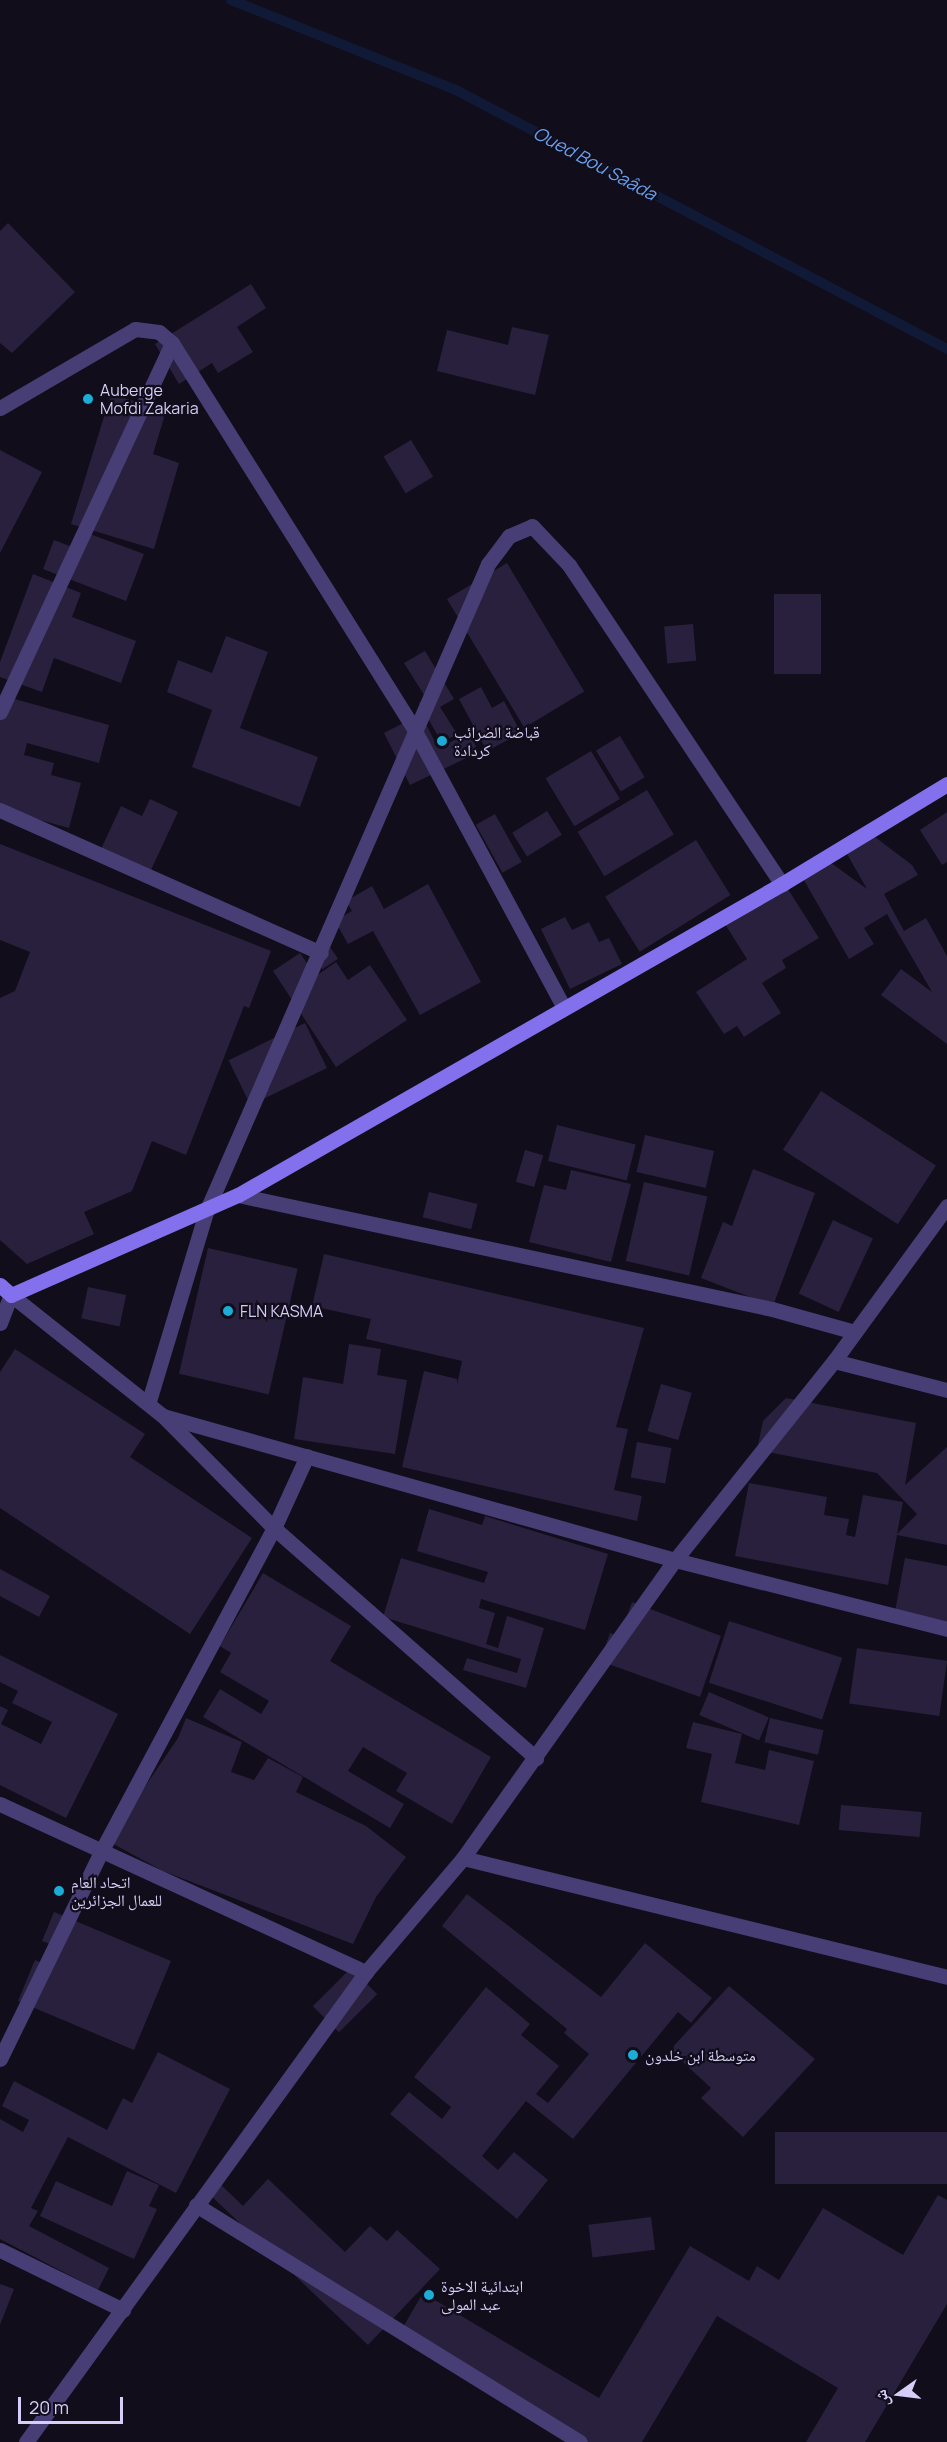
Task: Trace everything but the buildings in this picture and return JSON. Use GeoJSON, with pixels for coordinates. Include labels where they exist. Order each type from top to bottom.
{"type":"FeatureCollection","features":[{"type":"Feature","properties":{"kind":"street"},"geometry":{"type":"LineString","coordinates":[[0,408],[135,329],[159,332],[172,343],[415,731],[563,1006]]}},
{"type":"Feature","properties":{"kind":"street"},"geometry":{"type":"LineString","coordinates":[[0,712],[172,343]]}},
{"type":"Feature","properties":{"kind":"street"},"geometry":{"type":"LineString","coordinates":[[149,1401],[206,1212],[321,953],[488,564],[508,536],[532,526],[569,565],[782,884]]}},
{"type":"Feature","properties":{"kind":"street"},"geometry":{"type":"LineString","coordinates":[[6,1290],[206,1212],[238,1195],[563,1006],[782,884],[947,784]]}},
{"type":"Feature","properties":{"kind":"street"},"geometry":{"type":"LineString","coordinates":[[0,810],[321,953]]}},
{"type":"Feature","properties":{"kind":"street"},"geometry":{"type":"LineString","coordinates":[[238,1195],[772,1309],[855,1332]]}},
{"type":"Feature","properties":{"kind":"street"},"geometry":{"type":"LineString","coordinates":[[26,2442],[366,1972],[463,1858],[675,1560],[834,1361],[947,1206]]}},
{"type":"Feature","properties":{"kind":"street"},"geometry":{"type":"LineString","coordinates":[[0,1323],[6,1290]]}},
{"type":"Feature","properties":{"kind":"street"},"geometry":{"type":"LineString","coordinates":[[6,1290],[149,1401],[274,1528],[536,1758]]}},
{"type":"Feature","properties":{"kind":"street"},"geometry":{"type":"LineString","coordinates":[[834,1361],[947,1390]]}},
{"type":"Feature","properties":{"kind":"street"},"geometry":{"type":"LineString","coordinates":[[163,1416],[675,1560],[947,1629]]}},
{"type":"Feature","properties":{"kind":"street"},"geometry":{"type":"LineString","coordinates":[[0,2059],[103,1848],[274,1528],[308,1456]]}},
{"type":"Feature","properties":{"kind":"street"},"geometry":{"type":"LineString","coordinates":[[0,1804],[103,1848],[366,1972]]}},
{"type":"Feature","properties":{"kind":"street"},"geometry":{"type":"LineString","coordinates":[[463,1858],[947,1977]]}},
{"type":"Feature","properties":{"kind":"street"},"geometry":{"type":"LineString","coordinates":[[196,2205],[580,2442]]}},
{"type":"Feature","properties":{"kind":"street"},"geometry":{"type":"LineString","coordinates":[[0,2250],[123,2310]]}},
{"type":"Feature","properties":{"kind":"waterway","name":"Oued Bou Saâda"},"geometry":{"type":"LineString","coordinates":[[231,0],[456,90],[947,349]]}},
{"type":"Feature","properties":{"kind":"place","name":"Auberge Mofdi Zakaria"},"geometry":{"type":"Point","coordinates":[88,399]}},
{"type":"Feature","properties":{"kind":"place","name":"قباضة الضرائب كردادة"},"geometry":{"type":"Point","coordinates":[442,741]}},
{"type":"Feature","properties":{"kind":"place","name":"FLN KASMA"},"geometry":{"type":"Point","coordinates":[228,1311]}},
{"type":"Feature","properties":{"kind":"place","name":"اتحاد العام للعمال الجزائرين"},"geometry":{"type":"Point","coordinates":[59,1891]}},
{"type":"Feature","properties":{"kind":"place","name":"متوسطة ابن خلدون"},"geometry":{"type":"Point","coordinates":[633,2055]}},
{"type":"Feature","properties":{"kind":"place","name":"ابتدائية الاخوة عبد المولى"},"geometry":{"type":"Point","coordinates":[429,2295]}}]}
